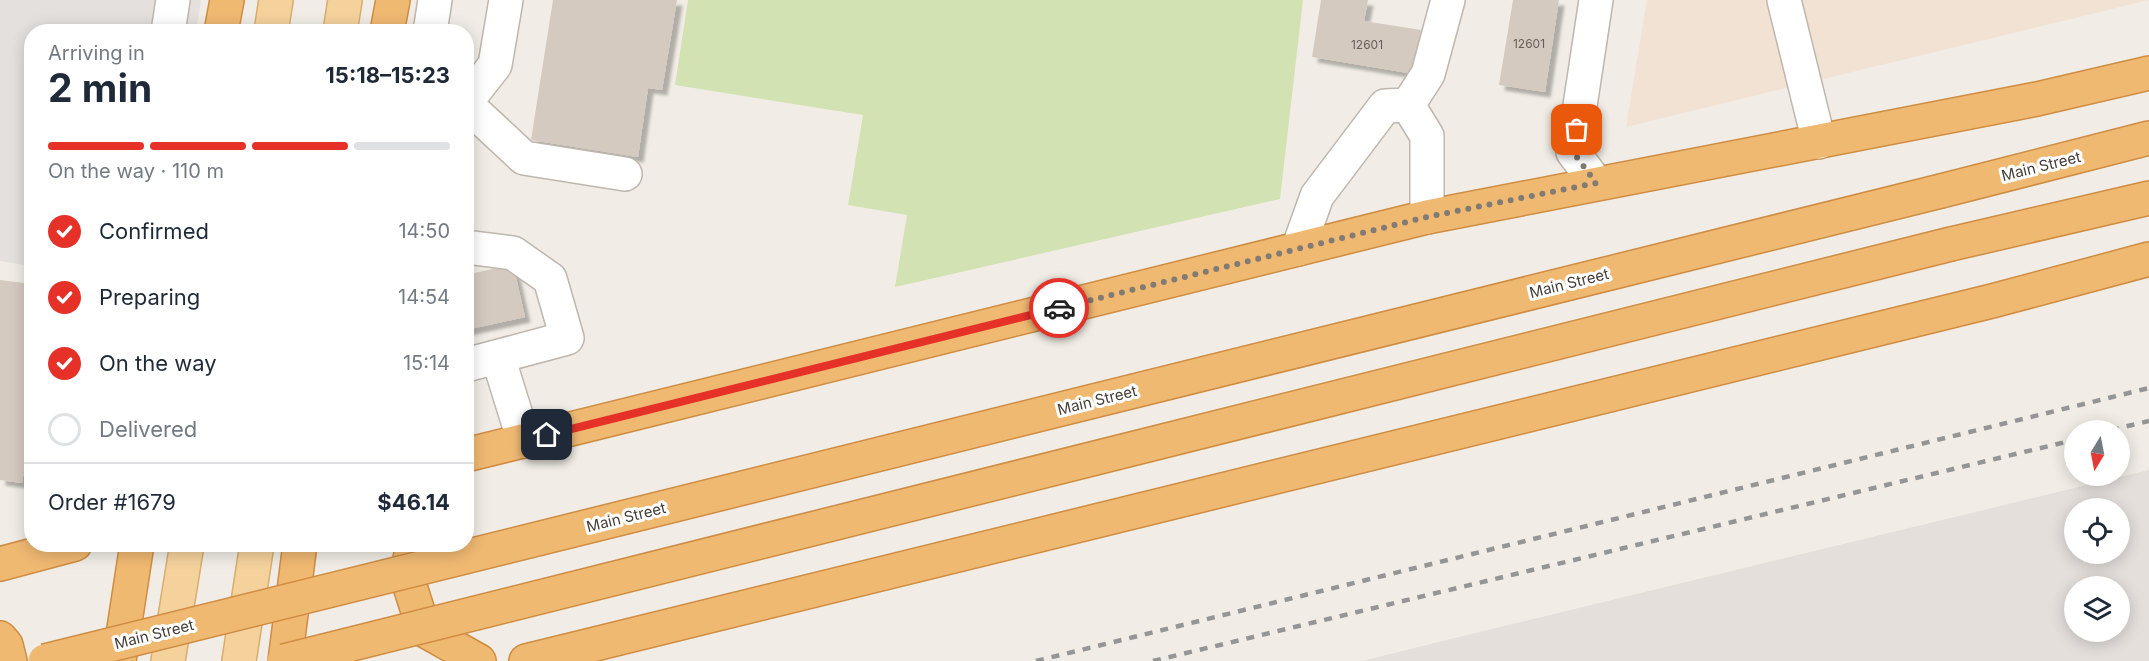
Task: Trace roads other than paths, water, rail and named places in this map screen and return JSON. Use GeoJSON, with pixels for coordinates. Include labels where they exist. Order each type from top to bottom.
{"type":"FeatureCollection","features":[{"type":"Feature","properties":{"kind":"highway"},"geometry":{"type":"LineString","coordinates":[[222,24],[227,0]]}},
{"type":"Feature","properties":{"kind":"highway"},"geometry":{"type":"LineString","coordinates":[[388,24],[393,0]]}},
{"type":"Feature","properties":{"kind":"highway"},"geometry":{"type":"LineString","coordinates":[[474,453],[1427,217],[2037,99],[2149,73]]}},
{"type":"Feature","properties":{"kind":"highway","name":"Main Street"},"geometry":{"type":"LineString","coordinates":[[45,661],[2149,138]]}},
{"type":"Feature","properties":{"kind":"highway"},"geometry":{"type":"LineString","coordinates":[[299,552],[284,661],[1951,244],[2149,198]]}},
{"type":"Feature","properties":{"kind":"highway"},"geometry":{"type":"LineString","coordinates":[[526,661],[1992,301],[2149,259]]}},
{"type":"Feature","properties":{"kind":"highway"},"geometry":{"type":"LineString","coordinates":[[474,466],[513,444]]}},
{"type":"Feature","properties":{"kind":"highway"},"geometry":{"type":"LineString","coordinates":[[0,564],[45,552]]}},
{"type":"Feature","properties":{"kind":"highway"},"geometry":{"type":"LineString","coordinates":[[119,661],[136,552]]}},
{"type":"Feature","properties":{"kind":"highway"},"geometry":{"type":"LineString","coordinates":[[412,552],[406,574],[424,630],[479,661]]}},
{"type":"Feature","properties":{"kind":"highway"},"geometry":{"type":"LineString","coordinates":[[496,661],[638,632]]}},
{"type":"Feature","properties":{"kind":"highway"},"geometry":{"type":"LineString","coordinates":[[0,638],[6,645],[10,661]]}},
{"type":"Feature","properties":{"kind":"main road"},"geometry":{"type":"LineString","coordinates":[[272,24],[276,0]]}},
{"type":"Feature","properties":{"kind":"main road"},"geometry":{"type":"LineString","coordinates":[[341,24],[345,0]]}},
{"type":"Feature","properties":{"kind":"main road"},"geometry":{"type":"LineString","coordinates":[[168,661],[186,552]]}},
{"type":"Feature","properties":{"kind":"main road"},"geometry":{"type":"LineString","coordinates":[[239,661],[256,552]]}},
{"type":"Feature","properties":{"kind":"street"},"geometry":{"type":"LineString","coordinates":[[169,24],[173,0]]}},
{"type":"Feature","properties":{"kind":"street"},"geometry":{"type":"LineString","coordinates":[[431,24],[435,0]]}},
{"type":"Feature","properties":{"kind":"street"},"geometry":{"type":"LineString","coordinates":[[474,93],[495,65],[506,0]]}},
{"type":"Feature","properties":{"kind":"street"},"geometry":{"type":"LineString","coordinates":[[1408,105],[1428,74],[1448,0]]}},
{"type":"Feature","properties":{"kind":"street"},"geometry":{"type":"LineString","coordinates":[[1596,0],[1573,152],[1596,183]]}},
{"type":"Feature","properties":{"kind":"street"},"geometry":{"type":"LineString","coordinates":[[1784,0],[1819,142]]}},
{"type":"Feature","properties":{"kind":"street"},"geometry":{"type":"LineString","coordinates":[[1408,105],[1427,136],[1427,217]]}},
{"type":"Feature","properties":{"kind":"street"},"geometry":{"type":"LineString","coordinates":[[1298,249],[1317,196],[1384,106],[1408,105]]}},
{"type":"Feature","properties":{"kind":"street"},"geometry":{"type":"LineString","coordinates":[[474,111],[524,158],[625,174]]}},
{"type":"Feature","properties":{"kind":"street"},"geometry":{"type":"LineString","coordinates":[[474,248],[513,254],[550,279],[567,338],[474,363]]}},
{"type":"Feature","properties":{"kind":"street"},"geometry":{"type":"LineString","coordinates":[[498,357],[513,444]]}},
{"type":"Feature","properties":{"kind":"railway"},"geometry":{"type":"LineString","coordinates":[[1036,661],[2149,388]]}},
{"type":"Feature","properties":{"kind":"railway"},"geometry":{"type":"LineString","coordinates":[[2130,426],[2149,421]]}},
{"type":"Feature","properties":{"kind":"railway"},"geometry":{"type":"LineString","coordinates":[[1153,661],[2064,442]]}}]}
